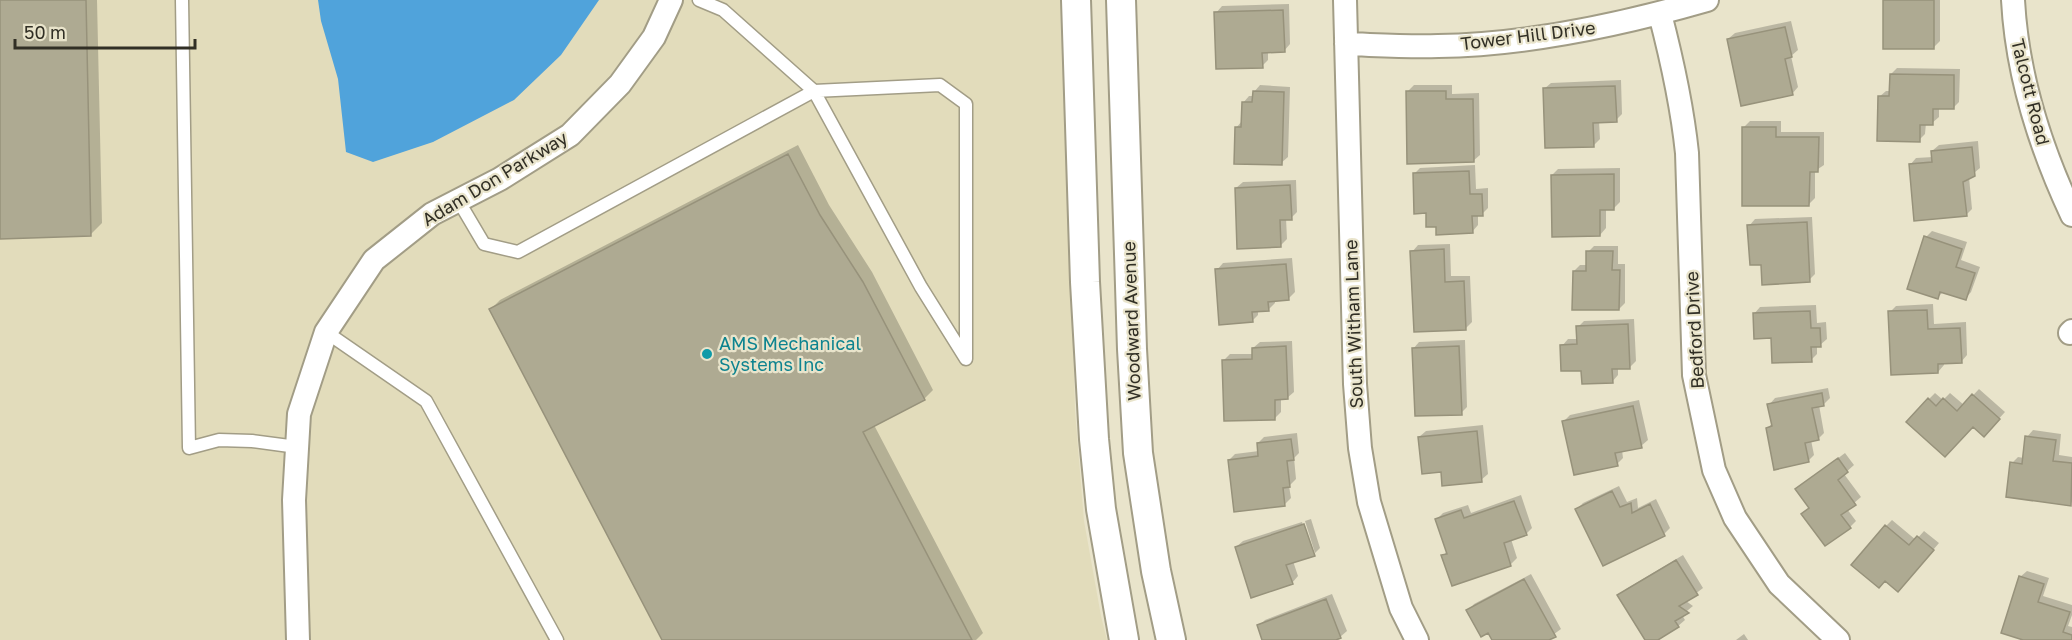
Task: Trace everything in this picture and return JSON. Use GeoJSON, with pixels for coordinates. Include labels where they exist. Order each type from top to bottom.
{"type":"FeatureCollection","features":[{"type":"Feature","properties":{"kind":"street","name":"Adam Don Parkway"},"geometry":{"type":"LineString","coordinates":[[298,640],[294,500],[299,414],[326,332],[374,260],[432,214],[500,179],[570,135],[620,84],[654,37],[671,0]]}},
{"type":"Feature","properties":{"kind":"street"},"geometry":{"type":"LineString","coordinates":[[1076,0],[1085,282],[1094,439],[1101,509],[1124,640]]}},
{"type":"Feature","properties":{"kind":"street","name":"Woodward Avenue"},"geometry":{"type":"LineString","coordinates":[[1121,0],[1132,349],[1138,453],[1156,571],[1171,640]]}},
{"type":"Feature","properties":{"kind":"street","name":"South Witham Lane"},"geometry":{"type":"LineString","coordinates":[[1345,0],[1355,384],[1360,448],[1369,502],[1401,608],[1417,640]]}},
{"type":"Feature","properties":{"kind":"street","name":"Tower Hill Drive"},"geometry":{"type":"LineString","coordinates":[[1346,44],[1439,46],[1486,43],[1591,29],[1660,14],[1707,0]]}},
{"type":"Feature","properties":{"kind":"street","name":"Talcott Road"},"geometry":{"type":"LineString","coordinates":[[2013,0],[2022,67],[2034,121],[2072,215]]}},
{"type":"Feature","properties":{"kind":"street","name":"Bedford Drive"},"geometry":{"type":"LineString","coordinates":[[1660,14],[1674,65],[1683,117],[1687,153],[1694,375],[1714,470],[1735,518],[1779,584],[1838,640]]}},
{"type":"Feature","properties":{"kind":"lane"},"geometry":{"type":"LineString","coordinates":[[182,0],[189,448],[219,440],[252,441],[297,447]]}},
{"type":"Feature","properties":{"kind":"lane"},"geometry":{"type":"LineString","coordinates":[[458,200],[484,244],[518,252],[814,91],[939,85],[966,104],[966,359],[921,287],[814,91],[723,10],[699,0]]}},
{"type":"Feature","properties":{"kind":"lane"},"geometry":{"type":"LineString","coordinates":[[326,332],[426,401],[557,640]]}},
{"type":"Feature","properties":{"kind":"shaded area"},"geometry":{"type":"Polygon","coordinates":[[[0,0],[1064,0],[1075,411],[1084,521],[1107,640],[0,640],[0,0]]]}},
{"type":"Feature","properties":{"kind":"water"},"geometry":{"type":"Polygon","coordinates":[[[318,0],[599,0],[561,55],[514,100],[433,142],[373,162],[346,152],[338,79],[321,21],[318,0]]]}},
{"type":"Feature","properties":{"kind":"building"},"geometry":{"type":"Polygon","coordinates":[[[0,0],[86,0],[91,236],[0,239],[0,0]]]}},
{"type":"Feature","properties":{"kind":"building"},"geometry":{"type":"Polygon","coordinates":[[[1883,0],[1934,0],[1934,49],[1883,49],[1883,0]]]}},
{"type":"Feature","properties":{"kind":"building"},"geometry":{"type":"Polygon","coordinates":[[[1283,10],[1285,52],[1262,53],[1263,68],[1216,69],[1214,12],[1283,10]]]}},
{"type":"Feature","properties":{"kind":"building"},"geometry":{"type":"Polygon","coordinates":[[[1785,27],[1792,57],[1785,59],[1793,95],[1741,106],[1727,39],[1785,27]]]}},
{"type":"Feature","properties":{"kind":"building"},"geometry":{"type":"Polygon","coordinates":[[[1890,74],[1954,75],[1954,109],[1933,109],[1933,125],[1920,125],[1920,142],[1877,141],[1878,96],[1889,96],[1890,74]]]}},
{"type":"Feature","properties":{"kind":"building"},"geometry":{"type":"Polygon","coordinates":[[[1615,86],[1617,122],[1593,123],[1594,147],[1545,148],[1543,88],[1615,86]]]}},
{"type":"Feature","properties":{"kind":"building"},"geometry":{"type":"Polygon","coordinates":[[[1253,91],[1284,92],[1282,165],[1234,164],[1235,127],[1241,127],[1242,102],[1252,102],[1253,91]]]}},
{"type":"Feature","properties":{"kind":"building"},"geometry":{"type":"Polygon","coordinates":[[[1406,91],[1446,91],[1446,99],[1473,99],[1474,162],[1407,164],[1406,91]]]}},
{"type":"Feature","properties":{"kind":"building"},"geometry":{"type":"Polygon","coordinates":[[[1742,127],[1776,127],[1776,137],[1819,137],[1818,172],[1810,172],[1809,206],[1742,206],[1742,127]]]}},
{"type":"Feature","properties":{"kind":"building"},"geometry":{"type":"Polygon","coordinates":[[[1972,147],[1975,176],[1963,182],[1967,216],[1914,221],[1909,164],[1932,162],[1931,151],[1972,147]]]}},
{"type":"Feature","properties":{"kind":"building","name":"AMS Mechanical Systems Inc"},"geometry":{"type":"Polygon","coordinates":[[[788,154],[820,215],[863,282],[925,400],[863,432],[972,640],[662,640],[489,309],[788,154]]]}},
{"type":"Feature","properties":{"kind":"building"},"geometry":{"type":"Polygon","coordinates":[[[1469,171],[1470,194],[1482,194],[1483,216],[1472,216],[1473,233],[1436,235],[1436,227],[1426,227],[1426,213],[1414,214],[1413,173],[1469,171]]]}},
{"type":"Feature","properties":{"kind":"building"},"geometry":{"type":"Polygon","coordinates":[[[1614,174],[1614,210],[1600,210],[1600,236],[1552,237],[1551,175],[1614,174]]]}},
{"type":"Feature","properties":{"kind":"building"},"geometry":{"type":"Polygon","coordinates":[[[1290,185],[1292,220],[1280,220],[1281,247],[1237,249],[1235,188],[1290,185]]]}},
{"type":"Feature","properties":{"kind":"building"},"geometry":{"type":"Polygon","coordinates":[[[1807,222],[1810,282],[1762,285],[1761,265],[1750,265],[1747,225],[1807,222]]]}},
{"type":"Feature","properties":{"kind":"building"},"geometry":{"type":"Polygon","coordinates":[[[1924,236],[1962,249],[1956,267],[1975,273],[1966,300],[1940,292],[1938,299],[1907,289],[1924,236]]]}},
{"type":"Feature","properties":{"kind":"building"},"geometry":{"type":"Polygon","coordinates":[[[1444,249],[1445,282],[1464,281],[1466,330],[1414,332],[1410,251],[1444,249]]]}},
{"type":"Feature","properties":{"kind":"building"},"geometry":{"type":"Polygon","coordinates":[[[1586,251],[1613,251],[1612,270],[1620,270],[1619,310],[1572,310],[1573,271],[1586,271],[1586,251]]]}},
{"type":"Feature","properties":{"kind":"building"},"geometry":{"type":"Polygon","coordinates":[[[1286,264],[1289,300],[1268,302],[1269,311],[1252,312],[1253,322],[1219,325],[1215,269],[1286,264]]]}},
{"type":"Feature","properties":{"kind":"building"},"geometry":{"type":"Polygon","coordinates":[[[1927,310],[1928,329],[1960,328],[1962,363],[1938,364],[1938,373],[1891,375],[1888,311],[1927,310]]]}},
{"type":"Feature","properties":{"kind":"building"},"geometry":{"type":"Polygon","coordinates":[[[1810,311],[1811,328],[1820,328],[1821,347],[1811,347],[1812,362],[1772,363],[1771,338],[1754,339],[1753,313],[1810,311]]]}},
{"type":"Feature","properties":{"kind":"building"},"geometry":{"type":"Polygon","coordinates":[[[1628,324],[1630,369],[1612,369],[1613,383],[1582,384],[1581,371],[1561,371],[1560,345],[1577,344],[1576,326],[1628,324]]]}},
{"type":"Feature","properties":{"kind":"building"},"geometry":{"type":"Polygon","coordinates":[[[1286,346],[1288,399],[1275,400],[1275,420],[1224,421],[1222,360],[1252,359],[1252,348],[1286,346]]]}},
{"type":"Feature","properties":{"kind":"building"},"geometry":{"type":"Polygon","coordinates":[[[1459,346],[1462,415],[1415,416],[1412,348],[1459,346]]]}},
{"type":"Feature","properties":{"kind":"building"},"geometry":{"type":"Polygon","coordinates":[[[1822,393],[1824,406],[1812,408],[1819,440],[1805,443],[1809,462],[1774,470],[1766,428],[1772,426],[1767,404],[1822,393]]]}},
{"type":"Feature","properties":{"kind":"building"},"geometry":{"type":"Polygon","coordinates":[[[1972,394],[2000,419],[1984,437],[1973,427],[1945,457],[1906,422],[1928,398],[1936,406],[1943,398],[1957,411],[1972,394]]]}},
{"type":"Feature","properties":{"kind":"building"},"geometry":{"type":"Polygon","coordinates":[[[1633,406],[1642,448],[1615,453],[1618,466],[1574,475],[1562,421],[1633,406]]]}},
{"type":"Feature","properties":{"kind":"building"},"geometry":{"type":"Polygon","coordinates":[[[1477,431],[1482,482],[1442,486],[1441,472],[1422,474],[1418,437],[1477,431]]]}},
{"type":"Feature","properties":{"kind":"building"},"geometry":{"type":"Polygon","coordinates":[[[2025,436],[2056,440],[2053,461],[2072,463],[2071,506],[2006,497],[2010,462],[2022,464],[2025,436]]]}},
{"type":"Feature","properties":{"kind":"building"},"geometry":{"type":"Polygon","coordinates":[[[1291,439],[1294,460],[1287,461],[1290,487],[1283,488],[1285,506],[1234,512],[1228,460],[1258,456],[1257,443],[1291,439]]]}},
{"type":"Feature","properties":{"kind":"building"},"geometry":{"type":"Polygon","coordinates":[[[1838,458],[1848,472],[1838,480],[1856,505],[1841,515],[1851,528],[1825,546],[1801,514],[1809,508],[1795,489],[1838,458]]]}},
{"type":"Feature","properties":{"kind":"building"},"geometry":{"type":"Polygon","coordinates":[[[1612,491],[1620,507],[1631,503],[1632,513],[1650,504],[1665,536],[1603,566],[1575,509],[1612,491]]]}},
{"type":"Feature","properties":{"kind":"building"},"geometry":{"type":"Polygon","coordinates":[[[1514,501],[1527,535],[1504,543],[1511,566],[1452,586],[1441,555],[1447,554],[1435,519],[1461,510],[1464,518],[1514,501]]]}},
{"type":"Feature","properties":{"kind":"building"},"geometry":{"type":"Polygon","coordinates":[[[1304,524],[1315,556],[1286,565],[1293,584],[1251,598],[1235,547],[1304,524]]]}},
{"type":"Feature","properties":{"kind":"building"},"geometry":{"type":"Polygon","coordinates":[[[1885,525],[1909,545],[1917,536],[1934,550],[1898,592],[1885,581],[1879,588],[1851,565],[1885,525]]]}},
{"type":"Feature","properties":{"kind":"building"},"geometry":{"type":"Polygon","coordinates":[[[1676,560],[1698,595],[1679,606],[1689,613],[1675,621],[1679,627],[1658,640],[1645,640],[1617,595],[1676,560]]]}},
{"type":"Feature","properties":{"kind":"building"},"geometry":{"type":"Polygon","coordinates":[[[2019,576],[2044,584],[2038,602],[2070,612],[2063,632],[2072,635],[2072,640],[2023,640],[2001,633],[2019,576]]]}},
{"type":"Feature","properties":{"kind":"building"},"geometry":{"type":"Polygon","coordinates":[[[1524,579],[1556,637],[1549,640],[1492,640],[1488,633],[1481,637],[1466,610],[1524,579]]]}},
{"type":"Feature","properties":{"kind":"building"},"geometry":{"type":"Polygon","coordinates":[[[1326,599],[1341,638],[1336,640],[1262,640],[1257,625],[1326,599]]]}},
{"type":"Feature","properties":{"kind":"place","name":"AMS Mechanical Systems Inc"},"geometry":{"type":"Point","coordinates":[707,354]}}]}
